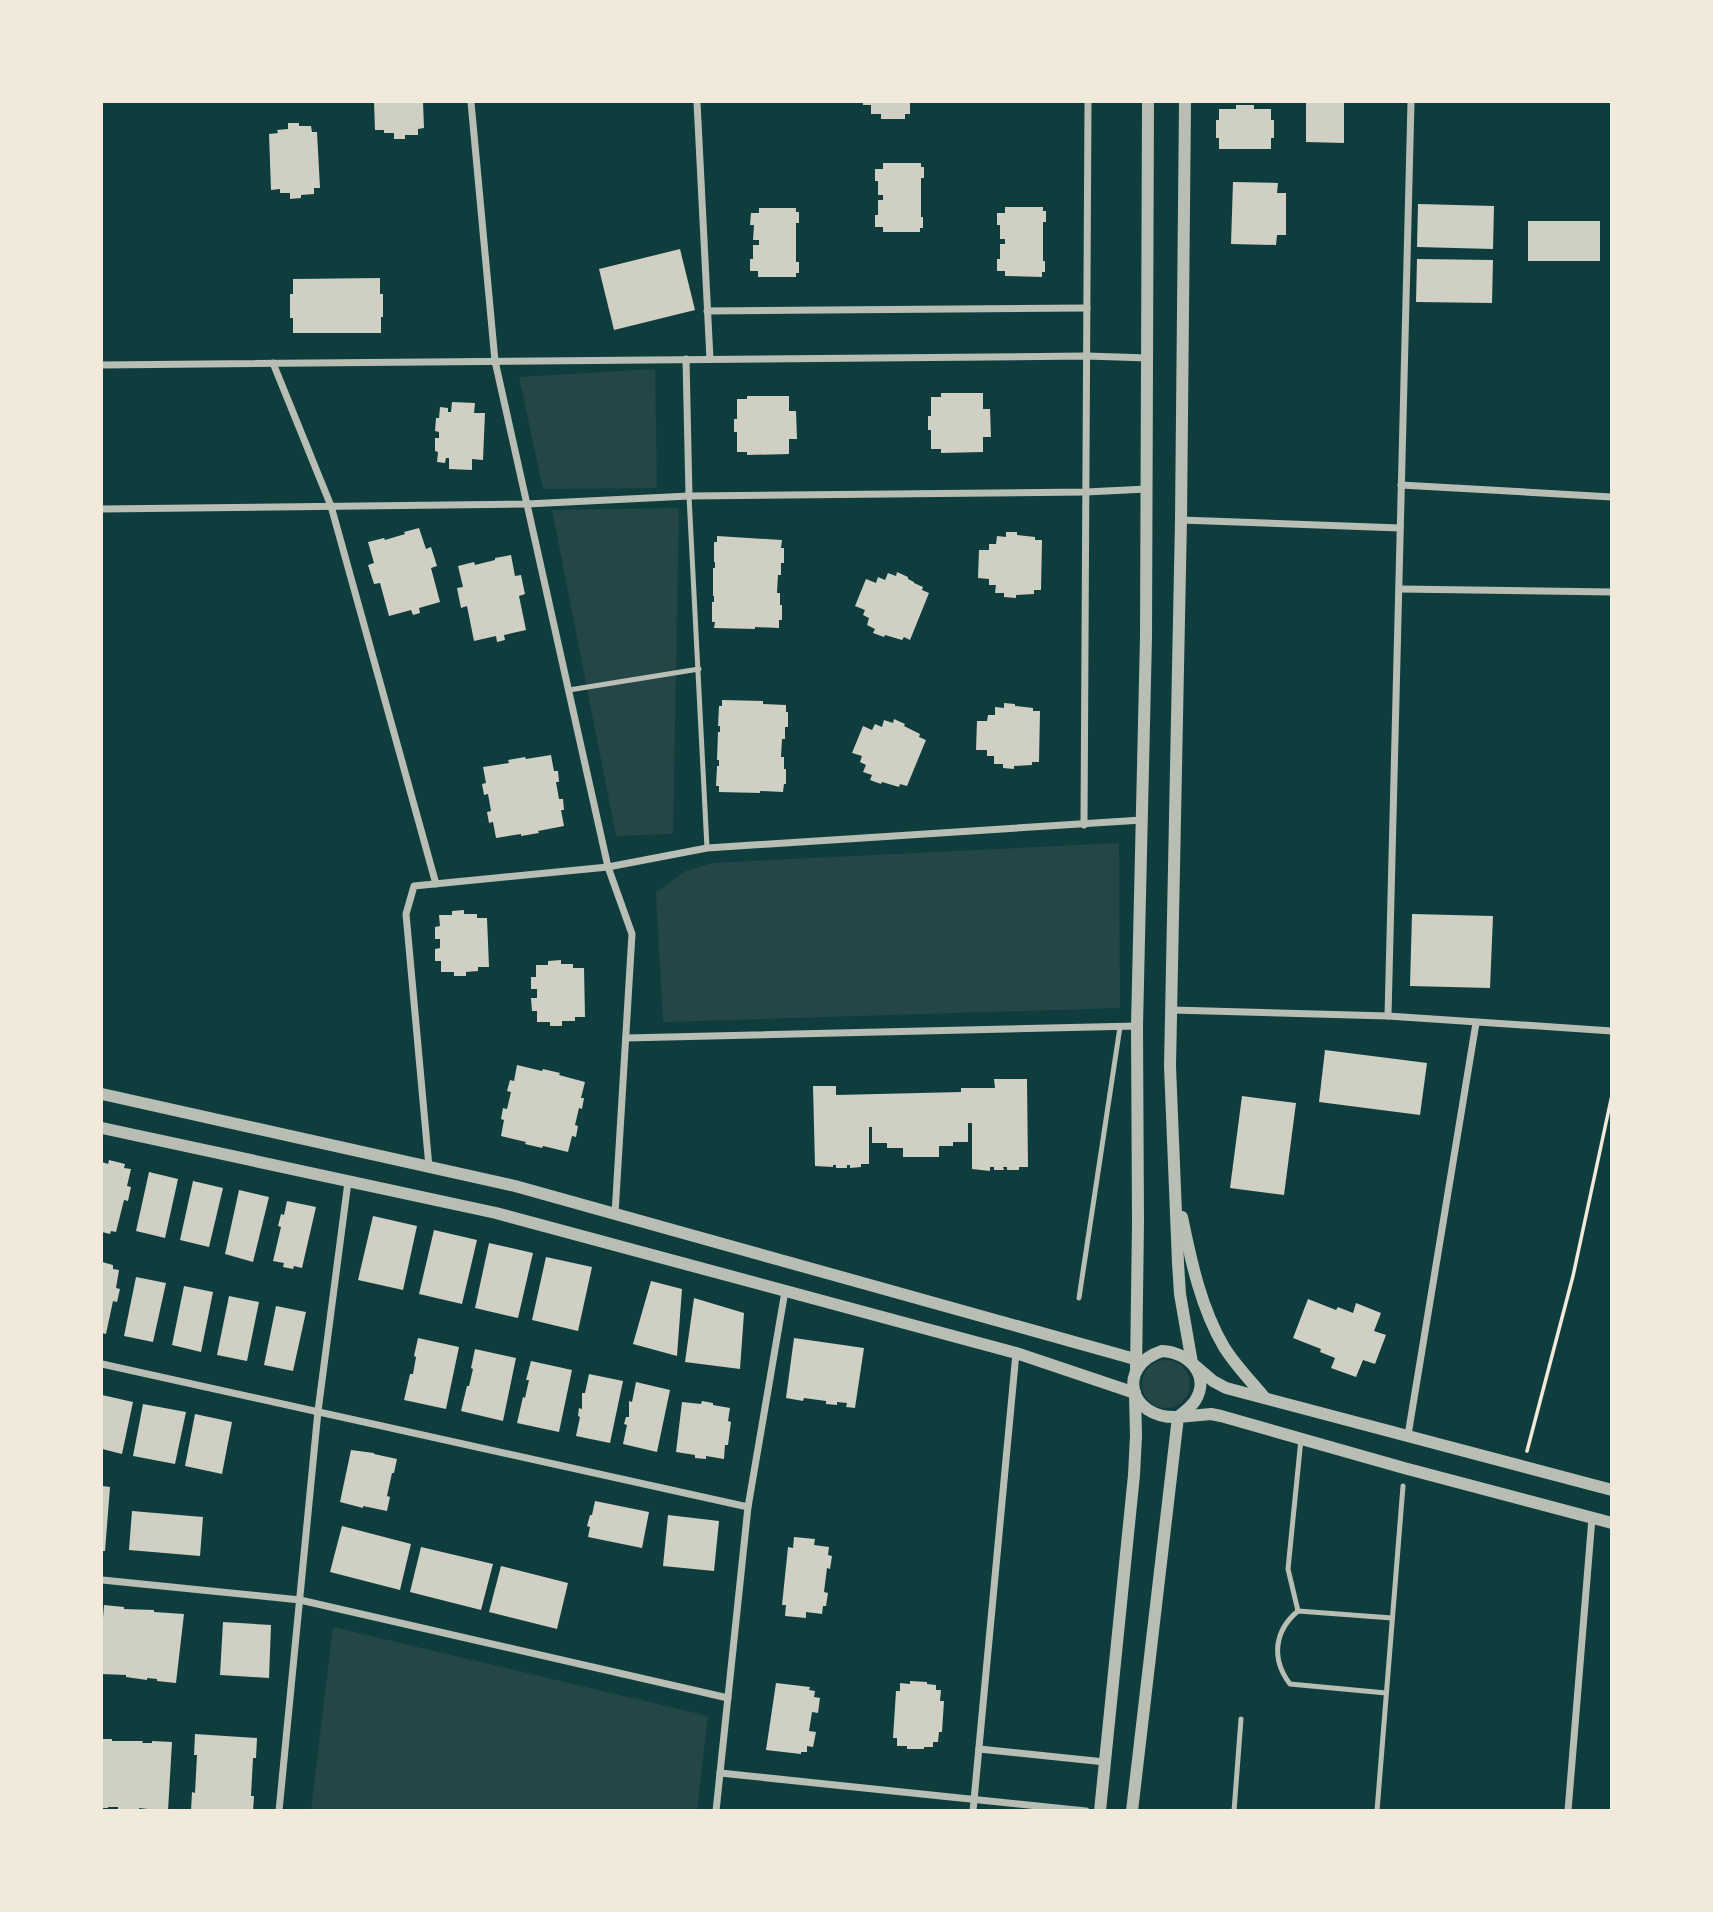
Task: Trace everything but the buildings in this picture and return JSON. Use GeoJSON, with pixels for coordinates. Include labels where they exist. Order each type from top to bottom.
{"type":"FeatureCollection","features":[{"type":"Feature","properties":{"kind":"street"},"geometry":{"type":"LineString","coordinates":[[471,102],[495,361],[608,867],[632,934],[615,1214]]}},
{"type":"Feature","properties":{"kind":"street"},"geometry":{"type":"LineString","coordinates":[[697,102],[710,359]]}},
{"type":"Feature","properties":{"kind":"street"},"geometry":{"type":"LineString","coordinates":[[1084,825],[1088,102]]}},
{"type":"Feature","properties":{"kind":"street"},"geometry":{"type":"LineString","coordinates":[[1100,1811],[1136,1436],[1134,1382],[1138,1364],[1138,1026],[1147,489],[1148,102]]}},
{"type":"Feature","properties":{"kind":"street"},"geometry":{"type":"LineString","coordinates":[[1132,1811],[1178,1416],[1194,1402],[1199,1392],[1180,1294],[1170,1066],[1181,520],[1185,102]]}},
{"type":"Feature","properties":{"kind":"street"},"geometry":{"type":"LineString","coordinates":[[1388,1016],[1411,102]]}},
{"type":"Feature","properties":{"kind":"street"},"geometry":{"type":"LineString","coordinates":[[708,311],[1087,308]]}},
{"type":"Feature","properties":{"kind":"street"},"geometry":{"type":"LineString","coordinates":[[102,365],[1087,356],[1148,358]]}},
{"type":"Feature","properties":{"kind":"street"},"geometry":{"type":"LineString","coordinates":[[687,359],[689,496]]}},
{"type":"Feature","properties":{"kind":"street"},"geometry":{"type":"LineString","coordinates":[[274,363],[331,506],[436,884]]}},
{"type":"Feature","properties":{"kind":"street"},"geometry":{"type":"LineString","coordinates":[[1401,485],[1612,497]]}},
{"type":"Feature","properties":{"kind":"street"},"geometry":{"type":"LineString","coordinates":[[102,509],[527,505],[689,496],[1147,489]]}},
{"type":"Feature","properties":{"kind":"street"},"geometry":{"type":"LineString","coordinates":[[1181,520],[1400,528]]}},
{"type":"Feature","properties":{"kind":"street"},"geometry":{"type":"LineString","coordinates":[[1399,589],[1612,592]]}},
{"type":"Feature","properties":{"kind":"street"},"geometry":{"type":"LineString","coordinates":[[429,1167],[406,914],[414,886],[608,867],[708,848],[1142,820]]}},
{"type":"Feature","properties":{"kind":"street"},"geometry":{"type":"LineString","coordinates":[[1172,1010],[1388,1016],[1612,1031]]}},
{"type":"Feature","properties":{"kind":"street"},"geometry":{"type":"LineString","coordinates":[[1408,1435],[1476,1023]]}},
{"type":"Feature","properties":{"kind":"street"},"geometry":{"type":"LineString","coordinates":[[626,1038],[1138,1026]]}},
{"type":"Feature","properties":{"kind":"street"},"geometry":{"type":"LineString","coordinates":[[102,1094],[514,1186],[1138,1364],[1162,1351],[1173,1352],[1184,1356],[1213,1381],[1226,1388],[1612,1490]]}},
{"type":"Feature","properties":{"kind":"street"},"geometry":{"type":"LineString","coordinates":[[102,1128],[496,1213],[1016,1353],[1135,1393],[1139,1403],[1157,1416],[1221,1416],[1612,1523]]}},
{"type":"Feature","properties":{"kind":"street"},"geometry":{"type":"LineString","coordinates":[[279,1811],[318,1411],[348,1182]]}},
{"type":"Feature","properties":{"kind":"street"},"geometry":{"type":"LineString","coordinates":[[1175,1185],[1197,1279],[1211,1321],[1229,1354],[1265,1398]]}},
{"type":"Feature","properties":{"kind":"street"},"geometry":{"type":"LineString","coordinates":[[716,1811],[748,1507],[785,1292]]}},
{"type":"Feature","properties":{"kind":"street"},"geometry":{"type":"LineString","coordinates":[[973,1811],[1016,1353]]}},
{"type":"Feature","properties":{"kind":"street"},"geometry":{"type":"LineString","coordinates":[[102,1364],[748,1507]]}},
{"type":"Feature","properties":{"kind":"street"},"geometry":{"type":"LineString","coordinates":[[1568,1811],[1592,1518]]}},
{"type":"Feature","properties":{"kind":"street"},"geometry":{"type":"LineString","coordinates":[[102,1580],[300,1600],[728,1698]]}},
{"type":"Feature","properties":{"kind":"street"},"geometry":{"type":"LineString","coordinates":[[979,1749],[1105,1762]]}},
{"type":"Feature","properties":{"kind":"street"},"geometry":{"type":"LineString","coordinates":[[720,1773],[1086,1811]]}},
{"type":"Feature","properties":{"kind":"lane"},"geometry":{"type":"LineString","coordinates":[[689,496],[708,848]]}},
{"type":"Feature","properties":{"kind":"lane"},"geometry":{"type":"LineString","coordinates":[[569,690],[699,668]]}},
{"type":"Feature","properties":{"kind":"lane"},"geometry":{"type":"LineString","coordinates":[[1079,1298],[1120,1027]]}},
{"type":"Feature","properties":{"kind":"lane"},"geometry":{"type":"LineString","coordinates":[[1298,1611],[1288,1569],[1301,1439]]}},
{"type":"Feature","properties":{"kind":"lane"},"geometry":{"type":"LineString","coordinates":[[1377,1811],[1403,1486]]}},
{"type":"Feature","properties":{"kind":"lane"},"geometry":{"type":"LineString","coordinates":[[1298,1611],[1392,1618]]}},
{"type":"Feature","properties":{"kind":"lane"},"geometry":{"type":"LineString","coordinates":[[1298,1611],[1284,1626],[1277,1646],[1280,1666],[1290,1684],[1386,1693]]}},
{"type":"Feature","properties":{"kind":"lane"},"geometry":{"type":"LineString","coordinates":[[1234,1811],[1241,1719]]}},
{"type":"Feature","properties":{"kind":"path"},"geometry":{"type":"LineString","coordinates":[[1523,1466],[1573,1276],[1612,1096]]}},
{"type":"Feature","properties":{"kind":"shaded area"},"geometry":{"type":"Polygon","coordinates":[[[655,369],[657,488],[543,489],[519,377],[655,369]]]}},
{"type":"Feature","properties":{"kind":"shaded area"},"geometry":{"type":"Polygon","coordinates":[[[679,508],[673,834],[616,836],[552,510],[679,508]]]}},
{"type":"Feature","properties":{"kind":"shaded area"},"geometry":{"type":"Polygon","coordinates":[[[1119,843],[1120,1008],[663,1022],[656,892],[686,871],[712,863],[1119,843]]]}},
{"type":"Feature","properties":{"kind":"shaded area"},"geometry":{"type":"Polygon","coordinates":[[[1166,1360],[1175,1361],[1183,1367],[1189,1375],[1189,1393],[1183,1401],[1175,1407],[1166,1408],[1157,1407],[1149,1401],[1143,1393],[1142,1384],[1143,1375],[1149,1367],[1157,1361],[1166,1360]]]}},
{"type":"Feature","properties":{"kind":"shaded area"},"geometry":{"type":"Polygon","coordinates":[[[333,1627],[708,1716],[697,1810],[311,1810],[333,1627]]]}}]}
